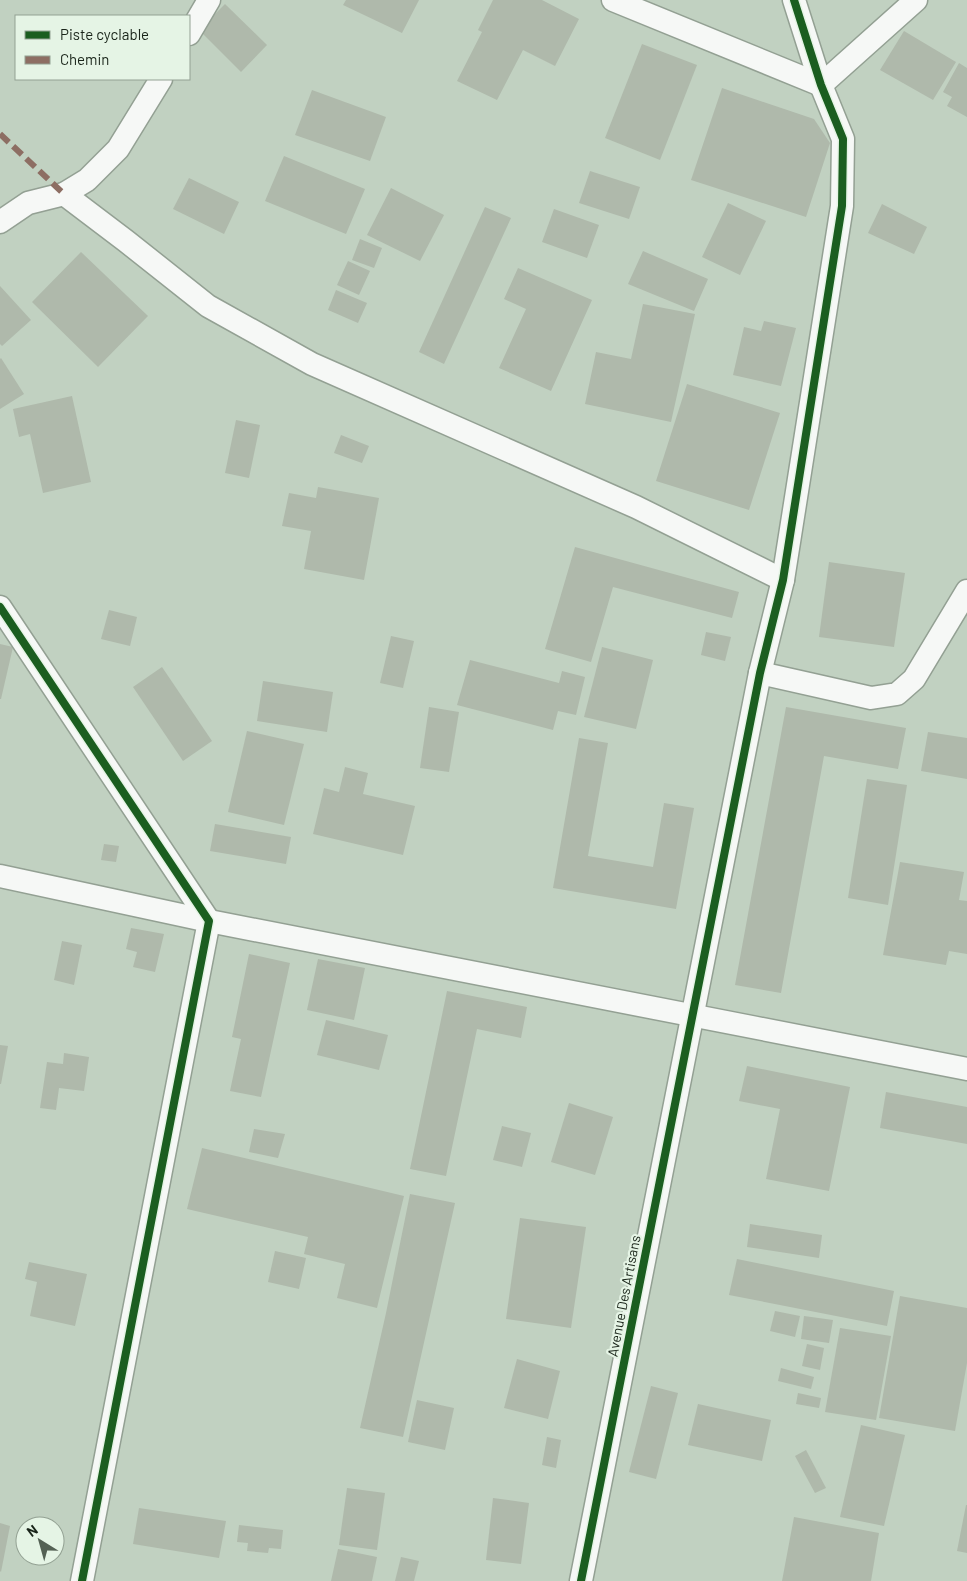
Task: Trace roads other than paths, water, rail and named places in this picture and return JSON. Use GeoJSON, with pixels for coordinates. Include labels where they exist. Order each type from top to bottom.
{"type":"FeatureCollection","features":[{"type":"Feature","properties":{"kind":"street"},"geometry":{"type":"LineString","coordinates":[[190,32],[209,0]]}},
{"type":"Feature","properties":{"kind":"street"},"geometry":{"type":"LineString","coordinates":[[612,0],[821,85],[916,0]]}},
{"type":"Feature","properties":{"kind":"street","name":"Avenue Des Artisans"},"geometry":{"type":"LineString","coordinates":[[581,1581],[760,673],[783,580],[842,206],[843,139],[821,85],[794,0]]}},
{"type":"Feature","properties":{"kind":"street"},"geometry":{"type":"LineString","coordinates":[[0,222],[28,203],[64,194],[87,180],[118,149],[160,80]]}},
{"type":"Feature","properties":{"kind":"street"},"geometry":{"type":"LineString","coordinates":[[64,194],[126,240],[208,306],[312,364],[636,507],[783,580]]}},
{"type":"Feature","properties":{"kind":"street"},"geometry":{"type":"LineString","coordinates":[[760,673],[871,698],[897,694],[914,679],[967,591]]}},
{"type":"Feature","properties":{"kind":"street"},"geometry":{"type":"LineString","coordinates":[[0,607],[209,921],[82,1581]]}},
{"type":"Feature","properties":{"kind":"street"},"geometry":{"type":"LineString","coordinates":[[0,876],[209,921],[967,1069]]}}]}
